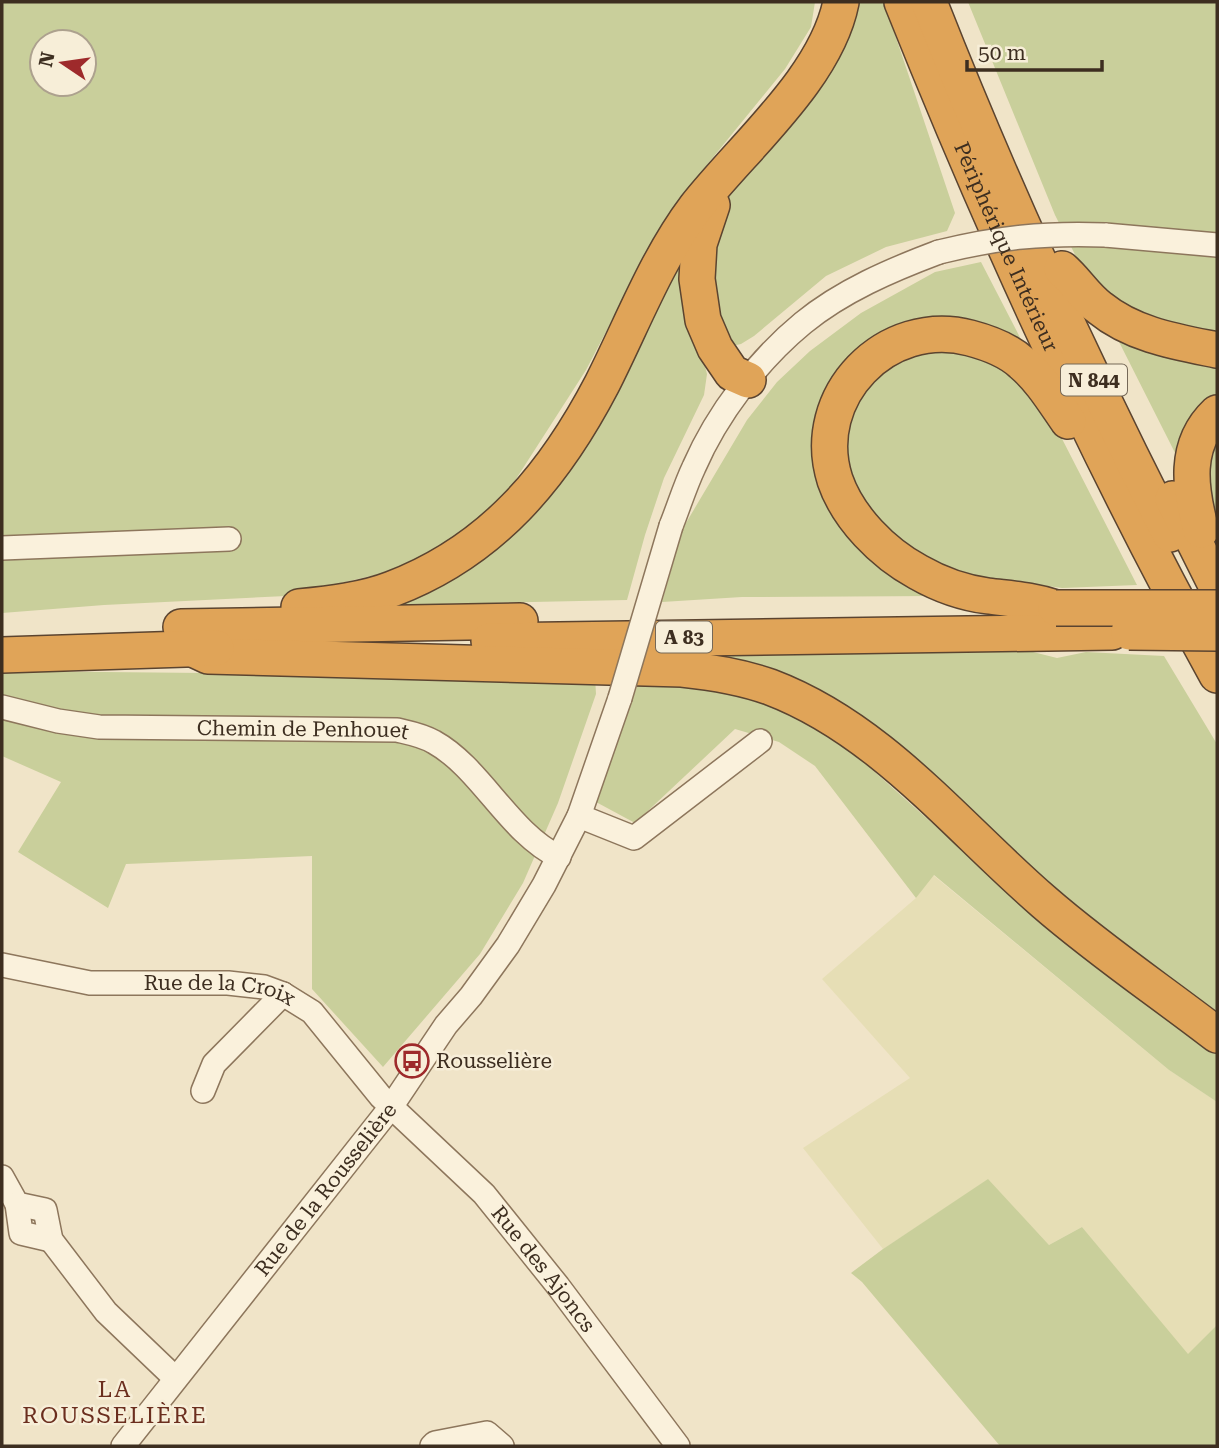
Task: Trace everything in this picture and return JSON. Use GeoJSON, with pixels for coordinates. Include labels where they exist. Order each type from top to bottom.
{"type":"FeatureCollection","features":[{"type":"Feature","properties":{"kind":"highway"},"geometry":{"type":"LineString","coordinates":[[2,654],[195,638],[221,612],[326,604],[391,590],[443,565],[497,528],[534,490],[566,445],[602,384],[631,320],[673,244],[696,208],[815,64],[827,42],[841,2]]}},
{"type":"Feature","properties":{"kind":"highway","name":"Périphérique Intérieur"},"geometry":{"type":"LineString","coordinates":[[902,2],[984,197],[1095,442],[1217,675]]}},
{"type":"Feature","properties":{"kind":"highway","name":"N 844"},"geometry":{"type":"LineString","coordinates":[[929,2],[982,131],[1094,380],[1217,621]]}},
{"type":"Feature","properties":{"kind":"highway"},"geometry":{"type":"LineString","coordinates":[[982,131],[1016,168],[1062,269],[1210,573]]}},
{"type":"Feature","properties":{"kind":"highway"},"geometry":{"type":"LineString","coordinates":[[719,182],[699,244],[699,293],[703,320],[715,348],[732,373],[748,380]]}},
{"type":"Feature","properties":{"kind":"highway"},"geometry":{"type":"LineString","coordinates":[[1062,269],[1088,298],[1118,322],[1140,332],[1217,350]]}},
{"type":"Feature","properties":{"kind":"highway"},"geometry":{"type":"LineString","coordinates":[[1056,608],[1036,601],[986,596],[955,588],[916,572],[894,556],[863,527],[841,495],[832,466],[833,426],[849,386],[863,366],[874,357],[894,345],[916,337],[947,334],[981,341],[1021,362],[1047,390],[1073,429],[1095,442]]}},
{"type":"Feature","properties":{"kind":"highway"},"geometry":{"type":"LineString","coordinates":[[1210,573],[1193,500],[1192,464],[1200,434],[1217,413]]}},
{"type":"Feature","properties":{"kind":"highway"},"geometry":{"type":"LineString","coordinates":[[733,617],[827,611],[1217,608]]}},
{"type":"Feature","properties":{"kind":"highway","name":"A 83"},"geometry":{"type":"LineString","coordinates":[[257,636],[733,617],[1108,626],[1217,633]]}},
{"type":"Feature","properties":{"kind":"highway","name":"A 83"},"geometry":{"type":"LineString","coordinates":[[257,636],[543,639],[1217,621]]}},
{"type":"Feature","properties":{"kind":"highway"},"geometry":{"type":"LineString","coordinates":[[2,635],[195,638],[257,636]]}},
{"type":"Feature","properties":{"kind":"highway"},"geometry":{"type":"LineString","coordinates":[[195,638],[208,656],[682,669],[706,671],[769,687],[827,715],[876,748],[1046,904],[1217,1035]]}},
{"type":"Feature","properties":{"kind":"street","name":"Rue de la Rousselière"},"geometry":{"type":"LineString","coordinates":[[123,1446],[391,1107],[446,1025],[508,945],[559,857],[579,816],[620,698],[671,526],[694,465],[719,421],[748,380],[781,343],[803,322],[854,289],[939,252],[980,242],[1042,234],[1217,245]]}},
{"type":"Feature","properties":{"kind":"street"},"geometry":{"type":"LineString","coordinates":[[2,548],[229,539]]}},
{"type":"Feature","properties":{"kind":"street","name":"Chemin de Penhouet"},"geometry":{"type":"LineString","coordinates":[[2,707],[58,722],[99,727],[397,730],[416,734],[436,743],[460,763],[521,828],[559,857]]}},
{"type":"Feature","properties":{"kind":"street"},"geometry":{"type":"LineString","coordinates":[[579,816],[634,838],[760,741]]}},
{"type":"Feature","properties":{"kind":"street","name":"Rue de la Croix"},"geometry":{"type":"LineString","coordinates":[[2,965],[90,983],[228,983],[264,987],[283,994],[312,1013],[391,1107]]}},
{"type":"Feature","properties":{"kind":"street"},"geometry":{"type":"LineString","coordinates":[[203,1091],[214,1065],[283,994]]}},
{"type":"Feature","properties":{"kind":"street","name":"Rue des Ajoncs"},"geometry":{"type":"LineString","coordinates":[[391,1107],[484,1194],[558,1286],[678,1446]]}},
{"type":"Feature","properties":{"kind":"street"},"geometry":{"type":"LineString","coordinates":[[2,1177],[17,1204],[46,1210],[51,1240],[106,1312],[175,1378]]}},
{"type":"Feature","properties":{"kind":"street"},"geometry":{"type":"LineString","coordinates":[[432,1446],[435,1443],[487,1433],[502,1446]]}},
{"type":"Feature","properties":{"kind":"shaded area"},"geometry":{"type":"Polygon","coordinates":[[[933,875],[1169,1070],[1217,1102],[1217,1325],[1188,1355],[1082,1227],[1049,1245],[988,1180],[883,1249],[803,1148],[910,1078],[822,979],[916,898],[933,875]]]}},
{"type":"Feature","properties":{"kind":"green space"},"geometry":{"type":"Polygon","coordinates":[[[2,2],[815,2],[811,27],[785,69],[706,166],[656,236],[586,370],[498,507],[413,566],[286,596],[2,613],[2,2]]]}},
{"type":"Feature","properties":{"kind":"green space"},"geometry":{"type":"Polygon","coordinates":[[[849,2],[884,2],[955,213],[947,231],[886,247],[826,276],[754,336],[732,346],[710,296],[714,227],[737,180],[849,2]]]}},
{"type":"Feature","properties":{"kind":"green space"},"geometry":{"type":"Polygon","coordinates":[[[968,2],[1217,2],[1217,536],[1055,215],[968,2]]]}},
{"type":"Feature","properties":{"kind":"green space"},"geometry":{"type":"Polygon","coordinates":[[[685,246],[691,312],[707,374],[704,395],[664,478],[627,600],[396,605],[497,543],[685,246]]]}},
{"type":"Feature","properties":{"kind":"green space"},"geometry":{"type":"Polygon","coordinates":[[[981,262],[1027,351],[987,327],[851,366],[828,491],[937,596],[742,597],[662,602],[683,528],[747,420],[777,382],[810,351],[861,313],[935,272],[981,262]]]}},
{"type":"Feature","properties":{"kind":"green space"},"geometry":{"type":"Polygon","coordinates":[[[912,348],[993,357],[1038,392],[1137,585],[1062,588],[1025,583],[1023,589],[920,563],[859,502],[840,446],[859,390],[912,348]]]}},
{"type":"Feature","properties":{"kind":"green space"},"geometry":{"type":"Polygon","coordinates":[[[653,651],[1029,651],[1057,658],[1086,652],[1164,656],[1217,744],[1217,1020],[975,822],[933,780],[653,651]]]}},
{"type":"Feature","properties":{"kind":"green space"},"geometry":{"type":"Polygon","coordinates":[[[2,671],[595,677],[596,694],[558,803],[523,883],[480,954],[383,1067],[312,989],[312,856],[126,864],[108,908],[18,852],[61,782],[2,756],[2,671]]]}},
{"type":"Feature","properties":{"kind":"green space"},"geometry":{"type":"Polygon","coordinates":[[[640,678],[681,682],[763,700],[839,740],[1007,890],[1217,1053],[1217,1102],[1169,1070],[934,875],[916,898],[815,766],[779,742],[735,729],[635,823],[596,802],[640,678]]]}},
{"type":"Feature","properties":{"kind":"green space"},"geometry":{"type":"Polygon","coordinates":[[[988,1179],[1049,1245],[1082,1227],[1188,1354],[1217,1325],[1217,1446],[1000,1446],[862,1282],[851,1273],[988,1179]]]}},
{"type":"Feature","properties":{"kind":"place","name":"Rousselière"},"geometry":{"type":"Point","coordinates":[412,1061]}},
{"type":"Feature","properties":{"kind":"district","name":"LA ROUSSELIÈRE"},"geometry":{"type":"Point","coordinates":[115,1402]}}]}
